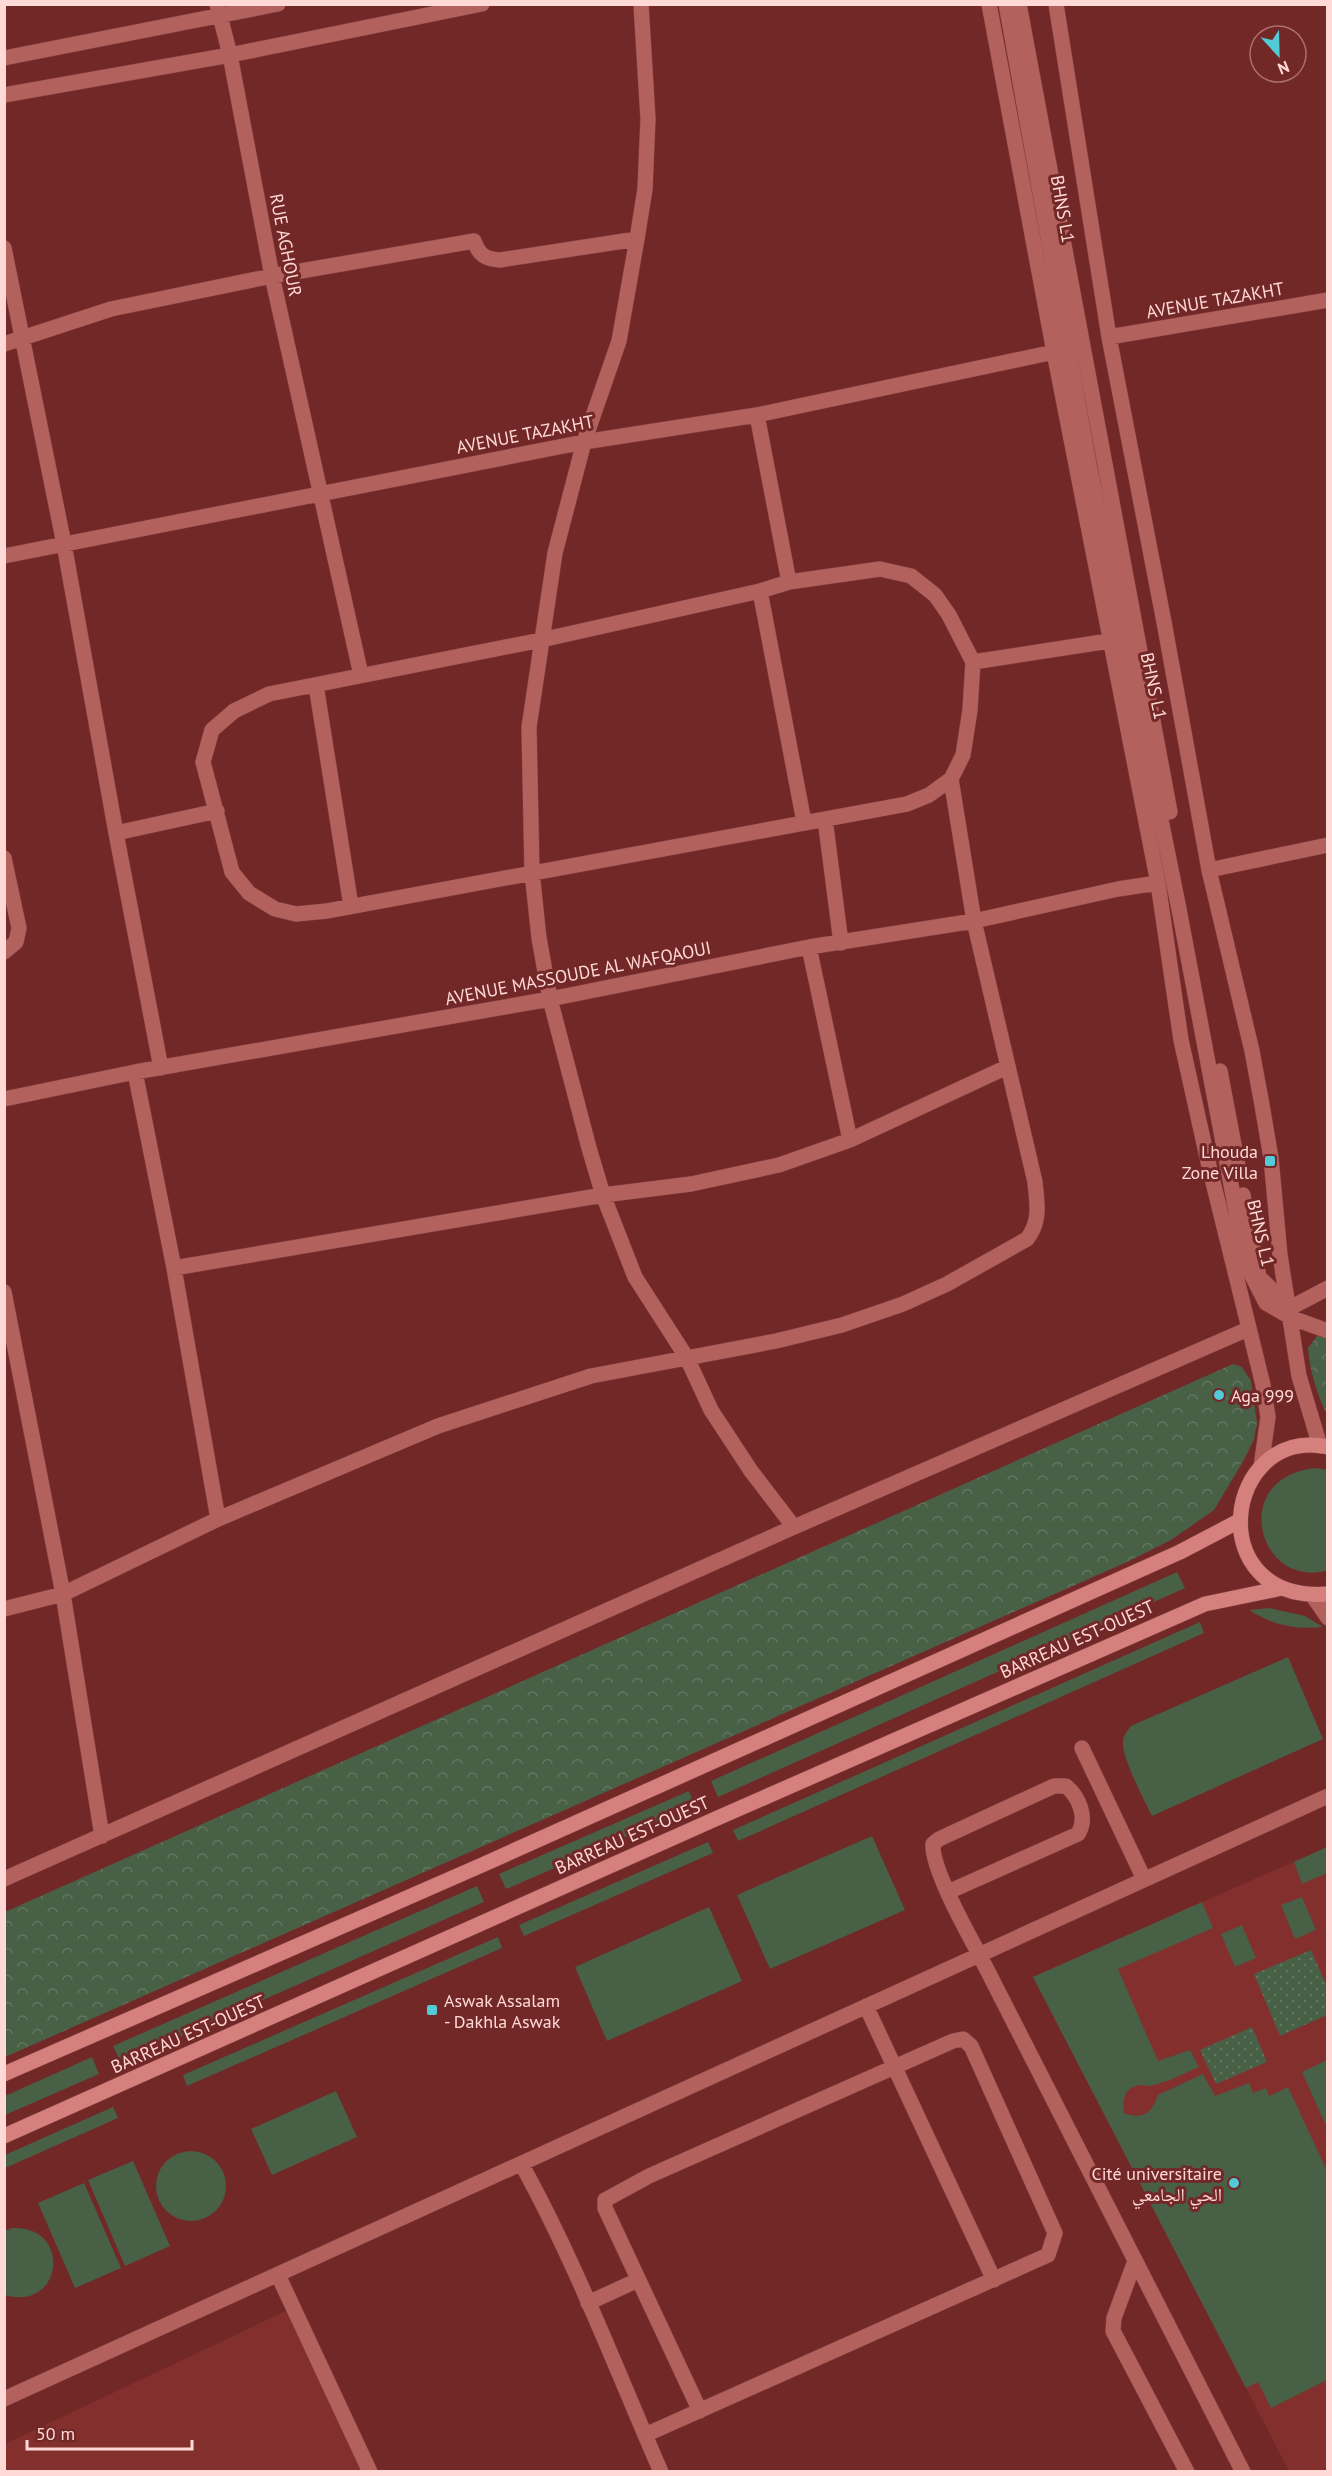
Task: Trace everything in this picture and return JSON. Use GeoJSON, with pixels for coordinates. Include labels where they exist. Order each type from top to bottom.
{"type":"FeatureCollection","features":[{"type":"Feature","properties":{"kind":"main road"},"geometry":{"type":"LineString","coordinates":[[1324,1446],[1288,1450],[1261,1467],[1245,1492],[1239,1521],[1241,1538],[1247,1553],[1256,1568],[1267,1579],[1281,1588],[1312,1595],[1328,1594]]}},
{"type":"Feature","properties":{"kind":"main road","name":"BARREAU EST-OUEST"},"geometry":{"type":"LineString","coordinates":[[4,2074],[692,1772],[1180,1552],[1239,1521]]}},
{"type":"Feature","properties":{"kind":"main road","name":"BARREAU EST-OUEST"},"geometry":{"type":"LineString","coordinates":[[4,2136],[1205,1604],[1281,1588]]}},
{"type":"Feature","properties":{"kind":"street"},"geometry":{"type":"LineString","coordinates":[[4,58],[218,10],[278,4]]}},
{"type":"Feature","properties":{"kind":"street"},"geometry":{"type":"LineString","coordinates":[[4,95],[230,55],[482,4]]}},
{"type":"Feature","properties":{"kind":"street"},"geometry":{"type":"LineString","coordinates":[[640,4],[648,119],[645,189],[619,341],[584,442],[555,553],[529,727],[532,872],[539,938],[550,999],[603,1195],[635,1277],[687,1358],[711,1410],[751,1472],[794,1527]]}},
{"type":"Feature","properties":{"kind":"street"},"geometry":{"type":"LineString","coordinates":[[990,4],[1053,352],[1158,883],[1181,1040],[1209,1166],[1262,1380],[1268,1417],[1261,1467]]}},
{"type":"Feature","properties":{"kind":"street","name":"BHNS L1"},"geometry":{"type":"LineString","coordinates":[[1006,4],[1089,464],[1176,892],[1245,1264],[1266,1303],[1328,1324]]}},
{"type":"Feature","properties":{"kind":"street","name":"BHNS L1"},"geometry":{"type":"LineString","coordinates":[[1019,4],[1259,1277],[1291,1313],[1328,1332]]}},
{"type":"Feature","properties":{"kind":"street"},"geometry":{"type":"LineString","coordinates":[[1056,4],[1109,337],[1209,870],[1252,1051],[1262,1105],[1299,1376],[1324,1446]]}},
{"type":"Feature","properties":{"kind":"street","name":"RUE AGHOUR"},"geometry":{"type":"LineString","coordinates":[[218,10],[230,55],[272,276],[361,675]]}},
{"type":"Feature","properties":{"kind":"street"},"geometry":{"type":"LineString","coordinates":[[4,345],[111,309],[272,276],[474,241],[478,252],[484,257],[500,260],[637,239]]}},
{"type":"Feature","properties":{"kind":"street"},"geometry":{"type":"LineString","coordinates":[[4,248],[64,544],[161,1068]]}},
{"type":"Feature","properties":{"kind":"street","name":"AVENUE TAZAKHT"},"geometry":{"type":"LineString","coordinates":[[1109,337],[1328,300]]}},
{"type":"Feature","properties":{"kind":"street","name":"AVENUE TAZAKHT"},"geometry":{"type":"LineString","coordinates":[[4,556],[584,442],[757,415],[1053,352]]}},
{"type":"Feature","properties":{"kind":"street"},"geometry":{"type":"LineString","coordinates":[[757,415],[789,582]]}},
{"type":"Feature","properties":{"kind":"street"},"geometry":{"type":"LineString","coordinates":[[880,569],[911,576],[935,595],[973,662],[967,738],[963,755],[951,779],[929,795],[907,804],[327,911],[296,914],[275,909],[249,893],[232,872],[203,762],[212,730],[234,711],[269,694],[541,640],[760,591],[789,582],[880,569]]}},
{"type":"Feature","properties":{"kind":"street"},"geometry":{"type":"LineString","coordinates":[[760,591],[804,822]]}},
{"type":"Feature","properties":{"kind":"street"},"geometry":{"type":"LineString","coordinates":[[973,662],[1109,641]]}},
{"type":"Feature","properties":{"kind":"street"},"geometry":{"type":"LineString","coordinates":[[316,685],[351,906]]}},
{"type":"Feature","properties":{"kind":"street"},"geometry":{"type":"LineString","coordinates":[[4,1609],[63,1594],[218,1519],[438,1426],[591,1376],[842,1325],[903,1304],[947,1284],[1027,1239],[1035,1229],[1037,1221],[1035,1182],[974,921],[951,779]]}},
{"type":"Feature","properties":{"kind":"street"},"geometry":{"type":"LineString","coordinates":[[116,833],[217,811]]}},
{"type":"Feature","properties":{"kind":"street"},"geometry":{"type":"LineString","coordinates":[[825,819],[841,943]]}},
{"type":"Feature","properties":{"kind":"street"},"geometry":{"type":"LineString","coordinates":[[1209,870],[1328,845]]}},
{"type":"Feature","properties":{"kind":"street"},"geometry":{"type":"LineString","coordinates":[[4,858],[19,928],[16,942],[4,952]]}},
{"type":"Feature","properties":{"kind":"street","name":"AVENUE MASSOUDE AL WAFQAOUI"},"geometry":{"type":"LineString","coordinates":[[4,1099],[135,1072],[550,999],[809,947],[974,921],[1118,889],[1158,883]]}},
{"type":"Feature","properties":{"kind":"street"},"geometry":{"type":"LineString","coordinates":[[809,947],[850,1140]]}},
{"type":"Feature","properties":{"kind":"street"},"geometry":{"type":"LineString","coordinates":[[174,1268],[603,1195],[691,1184],[779,1165],[850,1140],[1007,1067]]}},
{"type":"Feature","properties":{"kind":"street"},"geometry":{"type":"LineString","coordinates":[[135,1072],[174,1268],[218,1519]]}},
{"type":"Feature","properties":{"kind":"street"},"geometry":{"type":"LineString","coordinates":[[1291,1313],[1328,1288]]}},
{"type":"Feature","properties":{"kind":"street"},"geometry":{"type":"LineString","coordinates":[[4,1292],[63,1594],[102,1836]]}},
{"type":"Feature","properties":{"kind":"street"},"geometry":{"type":"LineString","coordinates":[[4,1879],[794,1527],[1248,1329]]}},
{"type":"Feature","properties":{"kind":"street"},"geometry":{"type":"LineString","coordinates":[[1312,1595],[1328,1618]]}},
{"type":"Feature","properties":{"kind":"street"},"geometry":{"type":"LineString","coordinates":[[1082,1748],[1144,1880]]}},
{"type":"Feature","properties":{"kind":"street"},"geometry":{"type":"LineString","coordinates":[[948,1892],[1078,1834],[1083,1826],[1083,1816],[1073,1792],[1066,1785],[1056,1785],[939,1839],[933,1844],[932,1852],[948,1892],[961,1921],[1243,2472]]}},
{"type":"Feature","properties":{"kind":"street"},"geometry":{"type":"LineString","coordinates":[[4,2400],[522,2165],[979,1953],[1328,1796]]}},
{"type":"Feature","properties":{"kind":"street"},"geometry":{"type":"LineString","coordinates":[[866,2006],[994,2280]]}},
{"type":"Feature","properties":{"kind":"street"},"geometry":{"type":"LineString","coordinates":[[645,2435],[700,2411],[994,2280],[1048,2255],[1055,2233],[971,2046],[963,2039],[953,2041],[895,2067],[611,2195],[605,2200],[605,2208],[700,2411]]}},
{"type":"Feature","properties":{"kind":"street"},"geometry":{"type":"LineString","coordinates":[[522,2165],[538,2193],[588,2303],[661,2472]]}},
{"type":"Feature","properties":{"kind":"street"},"geometry":{"type":"LineString","coordinates":[[1135,2261],[1114,2318],[1113,2331],[1187,2472]]}},
{"type":"Feature","properties":{"kind":"street"},"geometry":{"type":"LineString","coordinates":[[278,2275],[370,2472]]}},
{"type":"Feature","properties":{"kind":"street"},"geometry":{"type":"LineString","coordinates":[[588,2303],[638,2280]]}},
{"type":"Feature","properties":{"kind":"shaded area","name":"Cité universitaire الحي الجامعي"},"geometry":{"type":"Polygon","coordinates":[[[1327,1847],[1327,2471],[1289,2471],[1033,1977],[1327,1847]]]}},
{"type":"Feature","properties":{"kind":"shaded area"},"geometry":{"type":"Polygon","coordinates":[[[288,2310],[362,2472],[5,2472],[5,2444],[288,2310]]]}},
{"type":"Feature","properties":{"kind":"green space"},"geometry":{"type":"Polygon","coordinates":[[[1327,1323],[1327,1415],[1314,1383],[1308,1348],[1327,1323]]]}},
{"type":"Feature","properties":{"kind":"green space"},"geometry":{"type":"Polygon","coordinates":[[[1233,1364],[1242,1367],[1251,1381],[1257,1423],[1254,1439],[1214,1510],[1171,1540],[1127,1562],[5,2057],[5,1912],[1233,1364]]]}},
{"type":"Feature","properties":{"kind":"green space"},"geometry":{"type":"Polygon","coordinates":[[[1315,1468],[1327,1470],[1328,1570],[1304,1572],[1284,1564],[1270,1550],[1263,1531],[1262,1510],[1270,1491],[1287,1476],[1315,1468]]]}},
{"type":"Feature","properties":{"kind":"green space"},"geometry":{"type":"Polygon","coordinates":[[[1177,1572],[1185,1588],[718,1797],[711,1781],[1177,1572]]]}},
{"type":"Feature","properties":{"kind":"green space"},"geometry":{"type":"Polygon","coordinates":[[[1269,1608],[1305,1616],[1323,1627],[1303,1628],[1284,1625],[1249,1610],[1269,1608]]]}},
{"type":"Feature","properties":{"kind":"green space"},"geometry":{"type":"Polygon","coordinates":[[[1200,1622],[1204,1633],[738,1841],[733,1830],[1200,1622]]]}},
{"type":"Feature","properties":{"kind":"green space"},"geometry":{"type":"Polygon","coordinates":[[[1288,1657],[1323,1739],[1152,1816],[1134,1779],[1123,1749],[1124,1738],[1131,1726],[1288,1657]]]}},
{"type":"Feature","properties":{"kind":"green space"},"geometry":{"type":"Polygon","coordinates":[[[689,1791],[695,1807],[506,1889],[499,1874],[689,1791]]]}},
{"type":"Feature","properties":{"kind":"green space"},"geometry":{"type":"Polygon","coordinates":[[[872,1836],[905,1910],[770,1969],[737,1895],[872,1836]]]}},
{"type":"Feature","properties":{"kind":"green space"},"geometry":{"type":"Polygon","coordinates":[[[708,1842],[713,1853],[524,1936],[519,1925],[708,1842]]]}},
{"type":"Feature","properties":{"kind":"green space"},"geometry":{"type":"Polygon","coordinates":[[[1327,1847],[1327,1873],[1302,1884],[1294,1862],[1327,1847]]]}},
{"type":"Feature","properties":{"kind":"green space"},"geometry":{"type":"Polygon","coordinates":[[[477,1886],[484,1902],[121,2063],[113,2046],[477,1886]]]}},
{"type":"Feature","properties":{"kind":"green space"},"geometry":{"type":"Polygon","coordinates":[[[1302,1897],[1316,1930],[1295,1939],[1281,1905],[1302,1897]]]}},
{"type":"Feature","properties":{"kind":"green space"},"geometry":{"type":"Polygon","coordinates":[[[1202,1902],[1213,1928],[1118,1969],[1158,2061],[1190,2050],[1199,2067],[1151,2086],[1140,2085],[1130,2088],[1123,2103],[1124,2113],[1142,2115],[1150,2110],[1158,2095],[1203,2074],[1215,2096],[1249,2083],[1253,2093],[1266,2088],[1269,2096],[1288,2087],[1327,2171],[1327,2380],[1271,2408],[1258,2382],[1246,2388],[1033,1977],[1202,1902]]]}},
{"type":"Feature","properties":{"kind":"green space"},"geometry":{"type":"Polygon","coordinates":[[[709,1907],[742,1981],[607,2041],[575,1967],[709,1907]]]}},
{"type":"Feature","properties":{"kind":"green space"},"geometry":{"type":"Polygon","coordinates":[[[1242,1925],[1256,1958],[1235,1967],[1221,1934],[1242,1925]]]}},
{"type":"Feature","properties":{"kind":"green space"},"geometry":{"type":"Polygon","coordinates":[[[498,1937],[502,1948],[187,2086],[183,2075],[498,1937]]]}},
{"type":"Feature","properties":{"kind":"green space"},"geometry":{"type":"Polygon","coordinates":[[[1311,1950],[1327,1987],[1327,2015],[1280,2036],[1254,1974],[1311,1950]]]}},
{"type":"Feature","properties":{"kind":"green space"},"geometry":{"type":"Polygon","coordinates":[[[1252,2027],[1267,2062],[1216,2084],[1200,2050],[1252,2027]]]}},
{"type":"Feature","properties":{"kind":"green space"},"geometry":{"type":"Polygon","coordinates":[[[92,2057],[99,2074],[5,2115],[5,2096],[92,2057]]]}},
{"type":"Feature","properties":{"kind":"green space"},"geometry":{"type":"Polygon","coordinates":[[[1327,2060],[1327,2128],[1302,2072],[1327,2060]]]}},
{"type":"Feature","properties":{"kind":"green space"},"geometry":{"type":"Polygon","coordinates":[[[336,2091],[357,2137],[272,2175],[251,2129],[336,2091]]]}},
{"type":"Feature","properties":{"kind":"green space"},"geometry":{"type":"Polygon","coordinates":[[[113,2107],[118,2118],[5,2168],[5,2155],[113,2107]]]}},
{"type":"Feature","properties":{"kind":"green space"},"geometry":{"type":"Polygon","coordinates":[[[191,2151],[204,2154],[216,2161],[223,2173],[226,2186],[223,2199],[216,2211],[204,2218],[191,2221],[178,2218],[166,2211],[159,2199],[156,2186],[159,2173],[166,2161],[178,2154],[191,2151]]]}},
{"type":"Feature","properties":{"kind":"green space"},"geometry":{"type":"Polygon","coordinates":[[[133,2161],[170,2246],[125,2266],[88,2180],[133,2161]]]}},
{"type":"Feature","properties":{"kind":"green space"},"geometry":{"type":"Polygon","coordinates":[[[84,2183],[121,2268],[75,2288],[38,2203],[84,2183]]]}},
{"type":"Feature","properties":{"kind":"green space"},"geometry":{"type":"Polygon","coordinates":[[[12,2228],[32,2231],[45,2240],[52,2252],[53,2267],[49,2280],[39,2291],[24,2297],[5,2295],[5,2231],[12,2228]]]}},
{"type":"Feature","properties":{"kind":"place","name":"Lhouda Zone Villa"},"geometry":{"type":"Point","coordinates":[1270,1161]}},
{"type":"Feature","properties":{"kind":"place","name":"Aga 999"},"geometry":{"type":"Point","coordinates":[1219,1395]}},
{"type":"Feature","properties":{"kind":"place","name":"Aswak Assalam - Dakhla Aswak"},"geometry":{"type":"Point","coordinates":[432,2010]}},
{"type":"Feature","properties":{"kind":"place","name":"Cité universitaire الحي الجامعي"},"geometry":{"type":"Point","coordinates":[1234,2183]}}]}
